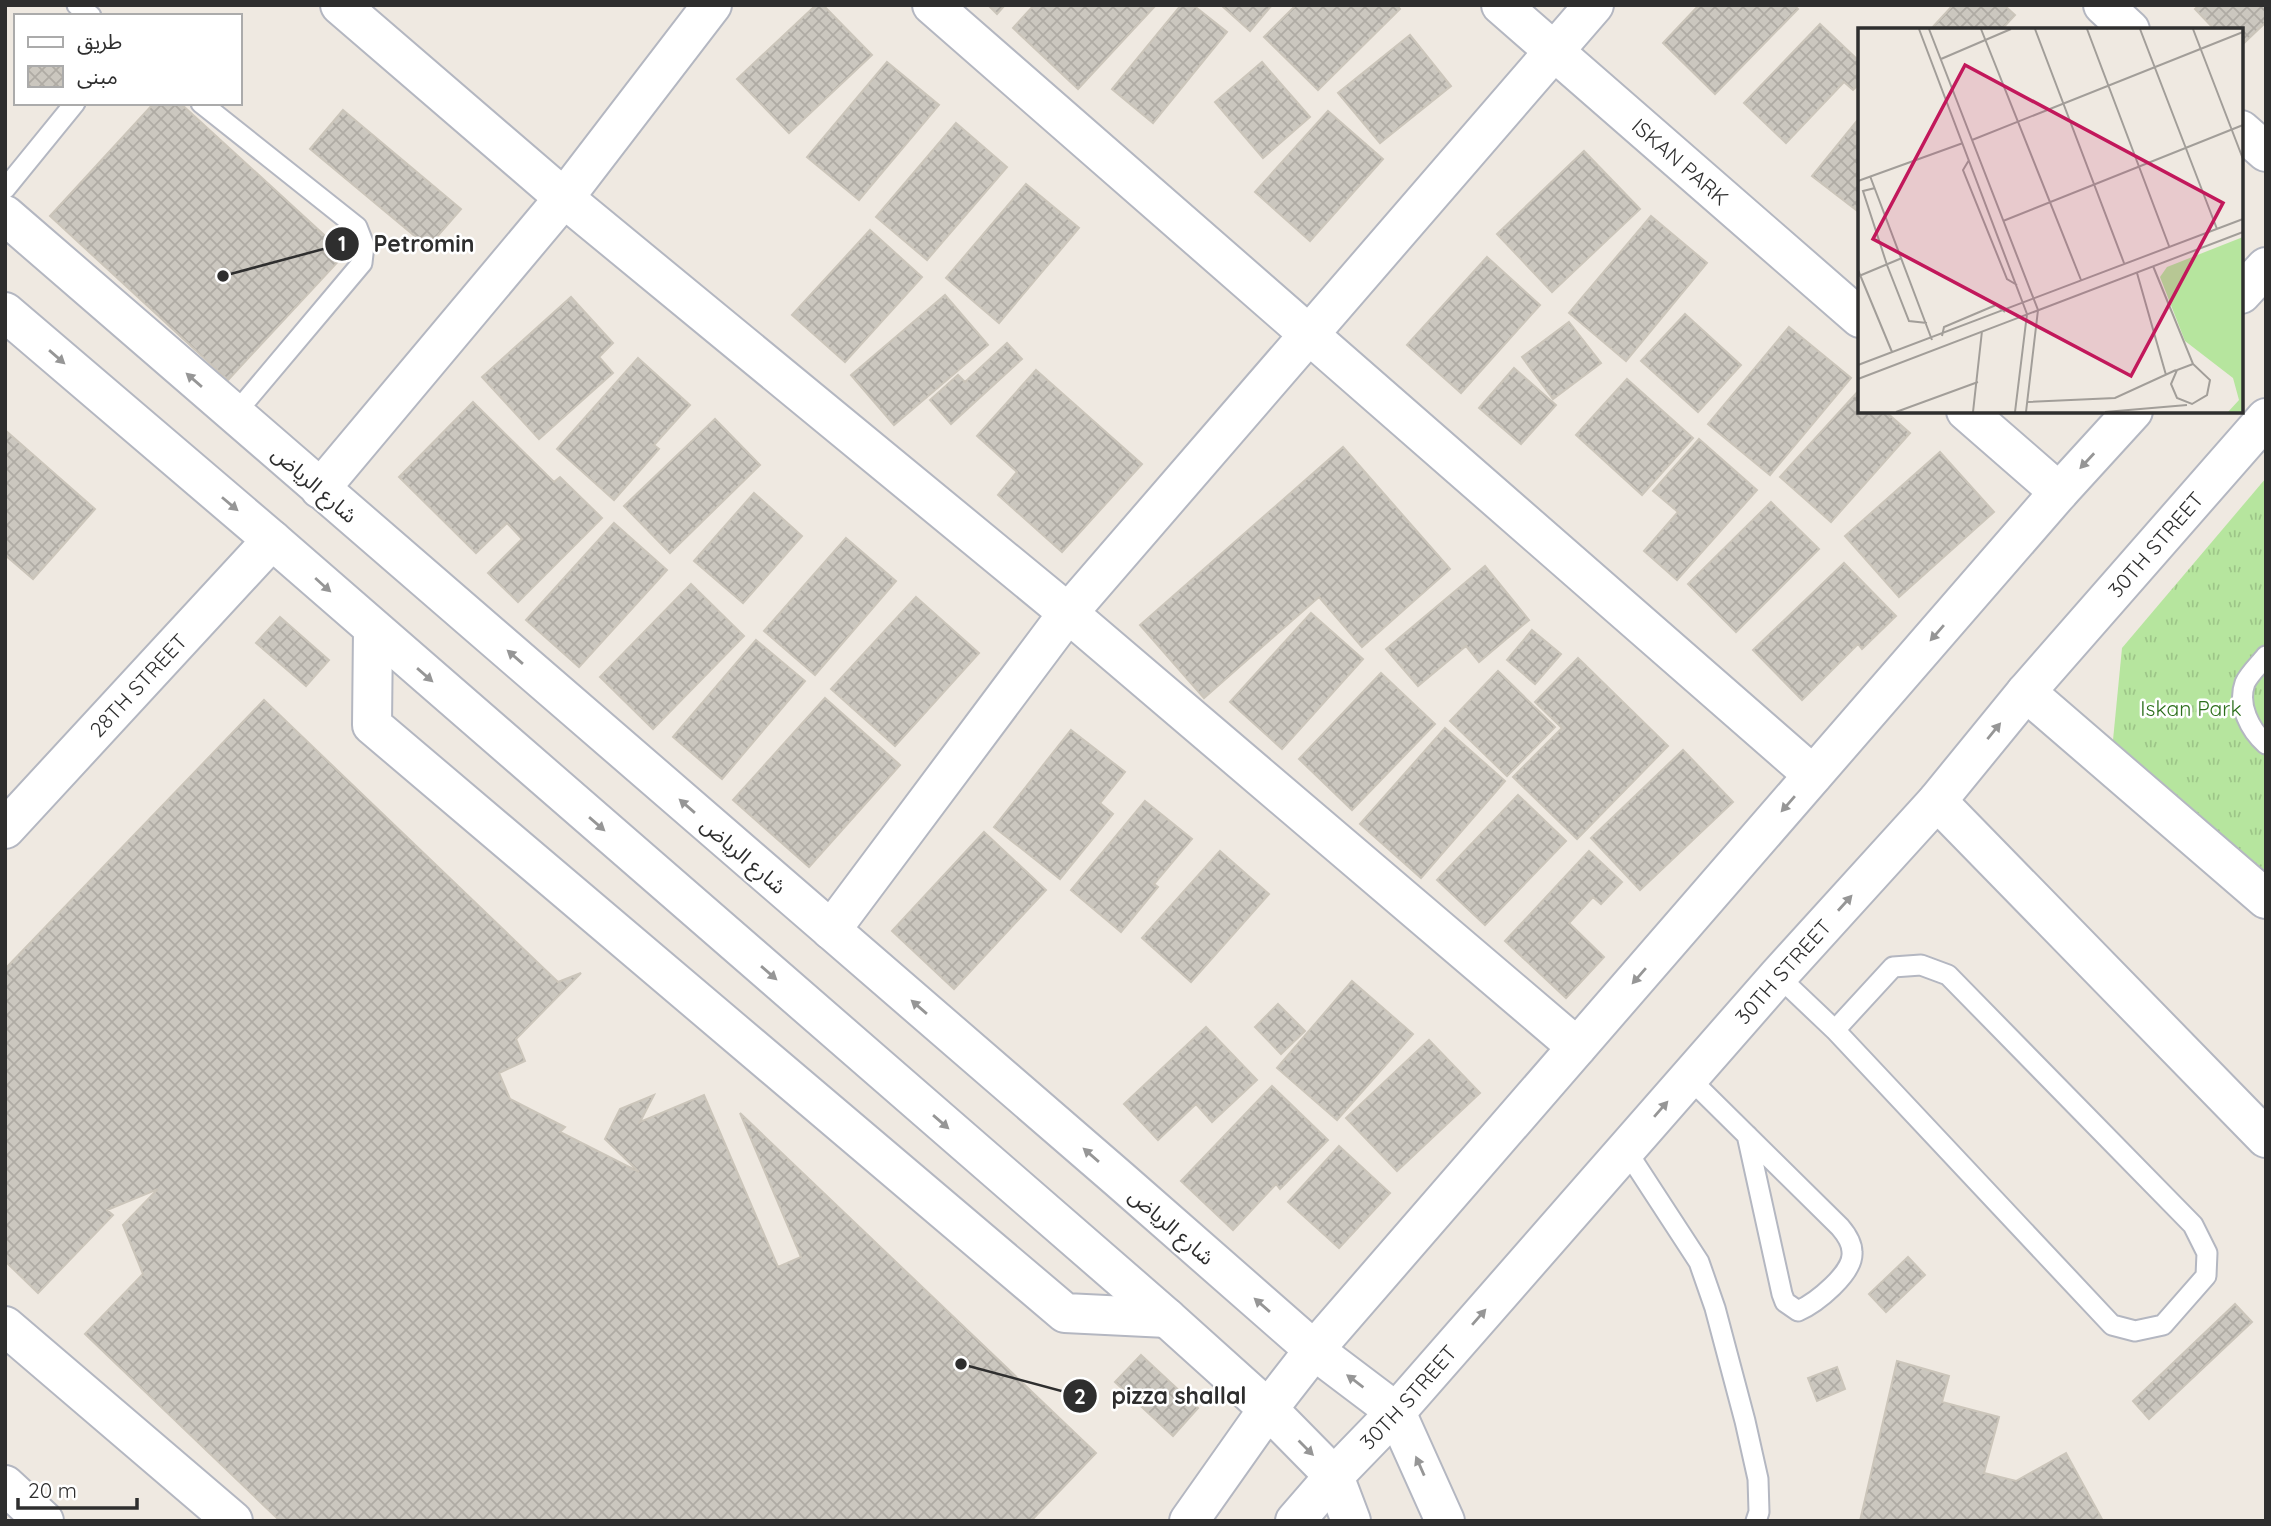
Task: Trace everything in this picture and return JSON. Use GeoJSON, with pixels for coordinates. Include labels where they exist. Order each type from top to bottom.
{"type":"FeatureCollection","features":[{"type":"Feature","properties":{"kind":"street"},"geometry":{"type":"LineString","coordinates":[[340,5],[564,198],[1068,613],[1577,1046]]}},
{"type":"Feature","properties":{"kind":"street"},"geometry":{"type":"LineString","coordinates":[[320,489],[564,198],[712,5]]}},
{"type":"Feature","properties":{"kind":"street"},"geometry":{"type":"LineString","coordinates":[[932,5],[1813,775]]}},
{"type":"Feature","properties":{"kind":"street","name":"ISKAN PARK"},"geometry":{"type":"LineString","coordinates":[[1501,5],[1858,316]]}},
{"type":"Feature","properties":{"kind":"street"},"geometry":{"type":"LineString","coordinates":[[831,930],[1068,613],[1594,5]]}},
{"type":"Feature","properties":{"kind":"street"},"geometry":{"type":"LineString","coordinates":[[2103,5],[2128,28]]}},
{"type":"Feature","properties":{"kind":"street"},"geometry":{"type":"LineString","coordinates":[[2243,132],[2266,152]]}},
{"type":"Feature","properties":{"kind":"street","name":"شارع الرياض"},"geometry":{"type":"LineString","coordinates":[[5,215],[1314,1350],[1396,1412],[1445,1521]]}},
{"type":"Feature","properties":{"kind":"street"},"geometry":{"type":"LineString","coordinates":[[2243,292],[2266,267]]}},
{"type":"Feature","properties":{"kind":"street"},"geometry":{"type":"LineString","coordinates":[[5,312],[272,540],[1167,1318],[1268,1409],[1334,1476],[1351,1521]]}},
{"type":"Feature","properties":{"kind":"street"},"geometry":{"type":"LineString","coordinates":[[1968,413],[2059,492]]}},
{"type":"Feature","properties":{"kind":"street"},"geometry":{"type":"LineString","coordinates":[[1189,1521],[1268,1409],[1314,1350],[2059,492],[2131,413]]}},
{"type":"Feature","properties":{"kind":"street","name":"30TH STREET"},"geometry":{"type":"LineString","coordinates":[[1295,1521],[1396,1412],[1778,976],[1937,801],[2026,692],[2266,418]]}},
{"type":"Feature","properties":{"kind":"street","name":"28TH STREET"},"geometry":{"type":"LineString","coordinates":[[5,829],[272,540]]}},
{"type":"Feature","properties":{"kind":"street"},"geometry":{"type":"LineString","coordinates":[[373,630],[372,725],[1065,1313],[1167,1318]]}},
{"type":"Feature","properties":{"kind":"street"},"geometry":{"type":"LineString","coordinates":[[2026,692],[2266,899]]}},
{"type":"Feature","properties":{"kind":"street"},"geometry":{"type":"LineString","coordinates":[[1937,801],[2266,1138]]}},
{"type":"Feature","properties":{"kind":"street"},"geometry":{"type":"LineString","coordinates":[[5,1326],[233,1521]]}},
{"type":"Feature","properties":{"kind":"street"},"geometry":{"type":"LineString","coordinates":[[5,1485],[44,1521]]}},
{"type":"Feature","properties":{"kind":"lane"},"geometry":{"type":"LineString","coordinates":[[5,189],[73,105]]}},
{"type":"Feature","properties":{"kind":"lane"},"geometry":{"type":"LineString","coordinates":[[204,105],[357,227],[364,245],[362,263],[234,415]]}},
{"type":"Feature","properties":{"kind":"lane"},"geometry":{"type":"LineString","coordinates":[[2266,656],[2245,683],[2243,710],[2257,737],[2266,744]]}},
{"type":"Feature","properties":{"kind":"lane"},"geometry":{"type":"LineString","coordinates":[[1778,976],[1835,1030],[2112,1325],[2135,1331],[2163,1325],[2206,1276],[2207,1253],[2193,1225],[1948,975],[1921,965],[1893,967],[1835,1030]]}},
{"type":"Feature","properties":{"kind":"lane"},"geometry":{"type":"LineString","coordinates":[[1689,1077],[1840,1227],[1848,1237],[1853,1250],[1852,1259],[1833,1289],[1810,1306],[1798,1311],[1785,1302],[1782,1294],[1747,1135]]}},
{"type":"Feature","properties":{"kind":"lane"},"geometry":{"type":"LineString","coordinates":[[1626,1150],[1699,1262],[1715,1308],[1758,1479],[1759,1512],[1756,1521]]}},
{"type":"Feature","properties":{"kind":"green space","name":"Iskan Park"},"geometry":{"type":"Polygon","coordinates":[[[2266,478],[2266,872],[2113,740],[2122,648],[2266,478]]]}},
{"type":"Feature","properties":{"kind":"building"},"geometry":{"type":"Polygon","coordinates":[[[816,5],[823,5],[872,55],[789,133],[737,79],[816,5]]]}},
{"type":"Feature","properties":{"kind":"building"},"geometry":{"type":"Polygon","coordinates":[[[988,5],[1005,5],[997,14],[988,5]]]}},
{"type":"Feature","properties":{"kind":"building"},"geometry":{"type":"Polygon","coordinates":[[[1034,5],[1156,5],[1078,89],[1013,28],[1034,5]]]}},
{"type":"Feature","properties":{"kind":"building"},"geometry":{"type":"Polygon","coordinates":[[[1181,5],[1193,5],[1227,32],[1153,123],[1112,89],[1181,5]]]}},
{"type":"Feature","properties":{"kind":"building"},"geometry":{"type":"Polygon","coordinates":[[[1221,5],[1272,5],[1250,31],[1221,5]]]}},
{"type":"Feature","properties":{"kind":"building"},"geometry":{"type":"Polygon","coordinates":[[[1296,5],[1397,5],[1400,9],[1318,90],[1264,37],[1296,5]]]}},
{"type":"Feature","properties":{"kind":"building"},"geometry":{"type":"Polygon","coordinates":[[[1699,5],[1794,5],[1798,9],[1715,94],[1663,43],[1699,5]]]}},
{"type":"Feature","properties":{"kind":"building"},"geometry":{"type":"Polygon","coordinates":[[[1953,5],[2004,5],[2015,15],[2003,28],[1932,28],[1953,5]]]}},
{"type":"Feature","properties":{"kind":"building"},"geometry":{"type":"Polygon","coordinates":[[[2199,5],[2266,5],[2266,22],[2243,44],[2243,28],[2213,28],[2195,9],[2199,5]]]}},
{"type":"Feature","properties":{"kind":"building"},"geometry":{"type":"Polygon","coordinates":[[[1820,24],[1858,60],[1858,85],[1853,90],[1844,82],[1786,143],[1744,103],[1820,24]]]}},
{"type":"Feature","properties":{"kind":"building"},"geometry":{"type":"Polygon","coordinates":[[[1410,35],[1451,86],[1380,143],[1338,93],[1410,35]]]}},
{"type":"Feature","properties":{"kind":"building"},"geometry":{"type":"Polygon","coordinates":[[[887,62],[939,105],[859,200],[807,157],[887,62]]]}},
{"type":"Feature","properties":{"kind":"building"},"geometry":{"type":"Polygon","coordinates":[[[1262,62],[1310,117],[1263,158],[1215,102],[1262,62]]]}},
{"type":"Feature","properties":{"kind":"building"},"geometry":{"type":"Polygon","coordinates":[[[152,105],[182,105],[345,254],[228,380],[50,216],[152,105]]]}},
{"type":"Feature","properties":{"kind":"building"},"geometry":{"type":"Polygon","coordinates":[[[343,110],[461,209],[428,247],[310,149],[343,110]]]}},
{"type":"Feature","properties":{"kind":"building"},"geometry":{"type":"Polygon","coordinates":[[[1328,111],[1383,159],[1310,241],[1255,192],[1328,111]]]}},
{"type":"Feature","properties":{"kind":"building"},"geometry":{"type":"Polygon","coordinates":[[[1858,119],[1858,211],[1812,176],[1858,119]]]}},
{"type":"Feature","properties":{"kind":"building"},"geometry":{"type":"Polygon","coordinates":[[[956,123],[1007,167],[927,260],[876,217],[956,123]]]}},
{"type":"Feature","properties":{"kind":"building"},"geometry":{"type":"Polygon","coordinates":[[[1584,151],[1640,209],[1552,292],[1497,234],[1584,151]]]}},
{"type":"Feature","properties":{"kind":"building"},"geometry":{"type":"Polygon","coordinates":[[[1026,184],[1079,228],[999,323],[946,278],[1026,184]]]}},
{"type":"Feature","properties":{"kind":"building"},"geometry":{"type":"Polygon","coordinates":[[[1651,216],[1707,263],[1626,361],[1569,313],[1651,216]]]}},
{"type":"Feature","properties":{"kind":"building"},"geometry":{"type":"Polygon","coordinates":[[[870,230],[922,277],[845,362],[792,315],[870,230]]]}},
{"type":"Feature","properties":{"kind":"building"},"geometry":{"type":"Polygon","coordinates":[[[1487,257],[1540,305],[1461,393],[1407,345],[1487,257]]]}},
{"type":"Feature","properties":{"kind":"building"},"geometry":{"type":"Polygon","coordinates":[[[945,295],[988,345],[894,425],[851,375],[945,295]]]}},
{"type":"Feature","properties":{"kind":"building"},"geometry":{"type":"Polygon","coordinates":[[[571,297],[613,343],[599,357],[613,373],[539,439],[482,377],[571,297]]]}},
{"type":"Feature","properties":{"kind":"building"},"geometry":{"type":"Polygon","coordinates":[[[1685,314],[1741,365],[1698,412],[1641,361],[1685,314]]]}},
{"type":"Feature","properties":{"kind":"building"},"geometry":{"type":"Polygon","coordinates":[[[1569,322],[1601,363],[1553,399],[1522,357],[1569,322]]]}},
{"type":"Feature","properties":{"kind":"building"},"geometry":{"type":"Polygon","coordinates":[[[1789,327],[1851,378],[1770,475],[1708,424],[1789,327]]]}},
{"type":"Feature","properties":{"kind":"building"},"geometry":{"type":"Polygon","coordinates":[[[1007,343],[1022,359],[951,424],[930,400],[958,375],[965,382],[1007,343]]]}},
{"type":"Feature","properties":{"kind":"building"},"geometry":{"type":"Polygon","coordinates":[[[638,358],[690,405],[654,445],[659,449],[614,500],[557,449],[638,358]]]}},
{"type":"Feature","properties":{"kind":"building"},"geometry":{"type":"Polygon","coordinates":[[[1514,368],[1556,405],[1521,444],[1479,408],[1514,368]]]}},
{"type":"Feature","properties":{"kind":"building"},"geometry":{"type":"Polygon","coordinates":[[[1036,370],[1142,464],[1062,552],[998,495],[1017,472],[977,436],[1036,370]]]}},
{"type":"Feature","properties":{"kind":"building"},"geometry":{"type":"Polygon","coordinates":[[[1627,379],[1693,438],[1642,495],[1576,435],[1627,379]]]}},
{"type":"Feature","properties":{"kind":"building"},"geometry":{"type":"Polygon","coordinates":[[[1858,391],[1858,413],[1887,413],[1910,433],[1831,522],[1780,477],[1858,391]]]}},
{"type":"Feature","properties":{"kind":"building"},"geometry":{"type":"Polygon","coordinates":[[[473,402],[554,482],[560,477],[602,518],[518,602],[488,573],[522,539],[507,523],[476,553],[399,477],[473,402]]]}},
{"type":"Feature","properties":{"kind":"building"},"geometry":{"type":"Polygon","coordinates":[[[715,419],[760,465],[670,553],[624,506],[715,419]]]}},
{"type":"Feature","properties":{"kind":"building"},"geometry":{"type":"Polygon","coordinates":[[[5,430],[95,509],[33,579],[5,555],[5,430]]]}},
{"type":"Feature","properties":{"kind":"building"},"geometry":{"type":"Polygon","coordinates":[[[1699,439],[1757,490],[1677,580],[1644,551],[1678,512],[1653,491],[1699,439]]]}},
{"type":"Feature","properties":{"kind":"building"},"geometry":{"type":"Polygon","coordinates":[[[1343,447],[1450,569],[1362,647],[1319,597],[1204,698],[1140,625],[1343,447]]]}},
{"type":"Feature","properties":{"kind":"building"},"geometry":{"type":"Polygon","coordinates":[[[1940,452],[1994,512],[1899,597],[1845,536],[1940,452]]]}},
{"type":"Feature","properties":{"kind":"building"},"geometry":{"type":"Polygon","coordinates":[[[754,493],[802,536],[743,603],[694,561],[754,493]]]}},
{"type":"Feature","properties":{"kind":"building"},"geometry":{"type":"Polygon","coordinates":[[[1771,502],[1819,549],[1736,632],[1688,584],[1771,502]]]}},
{"type":"Feature","properties":{"kind":"building"},"geometry":{"type":"Polygon","coordinates":[[[614,523],[667,570],[579,667],[526,620],[614,523]]]}},
{"type":"Feature","properties":{"kind":"building"},"geometry":{"type":"Polygon","coordinates":[[[846,538],[896,581],[815,675],[764,631],[846,538]]]}},
{"type":"Feature","properties":{"kind":"building"},"geometry":{"type":"Polygon","coordinates":[[[1844,563],[1896,616],[1862,649],[1858,644],[1802,700],[1753,650],[1844,563]]]}},
{"type":"Feature","properties":{"kind":"building"},"geometry":{"type":"Polygon","coordinates":[[[1485,566],[1529,620],[1479,662],[1466,646],[1418,686],[1386,649],[1485,566]]]}},
{"type":"Feature","properties":{"kind":"building"},"geometry":{"type":"Polygon","coordinates":[[[691,584],[744,636],[653,729],[600,677],[691,584]]]}},
{"type":"Feature","properties":{"kind":"building"},"geometry":{"type":"Polygon","coordinates":[[[916,597],[979,653],[895,746],[831,689],[916,597]]]}},
{"type":"Feature","properties":{"kind":"building"},"geometry":{"type":"Polygon","coordinates":[[[1311,613],[1363,659],[1282,749],[1230,702],[1311,613]]]}},
{"type":"Feature","properties":{"kind":"building"},"geometry":{"type":"Polygon","coordinates":[[[280,617],[329,660],[306,686],[256,643],[280,617]]]}},
{"type":"Feature","properties":{"kind":"building"},"geometry":{"type":"Polygon","coordinates":[[[1532,630],[1561,654],[1535,684],[1507,660],[1532,630]]]}},
{"type":"Feature","properties":{"kind":"building"},"geometry":{"type":"Polygon","coordinates":[[[756,640],[805,681],[722,779],[673,737],[756,640]]]}},
{"type":"Feature","properties":{"kind":"building"},"geometry":{"type":"Polygon","coordinates":[[[1578,658],[1668,746],[1577,839],[1513,777],[1562,728],[1535,702],[1578,658]]]}},
{"type":"Feature","properties":{"kind":"building"},"geometry":{"type":"Polygon","coordinates":[[[1498,671],[1555,727],[1507,776],[1450,721],[1498,671]]]}},
{"type":"Feature","properties":{"kind":"building"},"geometry":{"type":"Polygon","coordinates":[[[1381,673],[1435,724],[1352,810],[1299,759],[1381,673]]]}},
{"type":"Feature","properties":{"kind":"building"},"geometry":{"type":"Polygon","coordinates":[[[825,698],[900,765],[809,867],[733,800],[825,698]]]}},
{"type":"Feature","properties":{"kind":"building"},"geometry":{"type":"Polygon","coordinates":[[[264,700],[558,982],[581,973],[516,1039],[525,1061],[499,1073],[510,1099],[565,1127],[560,1132],[639,1172],[605,1139],[620,1109],[654,1095],[640,1122],[704,1095],[778,1267],[801,1257],[740,1113],[1096,1453],[1031,1521],[280,1521],[85,1334],[143,1274],[123,1225],[158,1189],[107,1210],[113,1215],[38,1293],[5,1261],[5,969],[264,700]]]}},
{"type":"Feature","properties":{"kind":"building"},"geometry":{"type":"Polygon","coordinates":[[[1445,728],[1505,781],[1421,878],[1360,824],[1445,728]]]}},
{"type":"Feature","properties":{"kind":"building"},"geometry":{"type":"Polygon","coordinates":[[[1071,730],[1125,772],[1100,803],[1113,814],[1060,879],[994,827],[1071,730]]]}},
{"type":"Feature","properties":{"kind":"building"},"geometry":{"type":"Polygon","coordinates":[[[1683,750],[1733,802],[1640,890],[1591,838],[1683,750]]]}},
{"type":"Feature","properties":{"kind":"building"},"geometry":{"type":"Polygon","coordinates":[[[1518,795],[1566,841],[1485,925],[1437,880],[1518,795]]]}},
{"type":"Feature","properties":{"kind":"building"},"geometry":{"type":"Polygon","coordinates":[[[1145,801],[1192,839],[1154,884],[1158,887],[1121,932],[1071,890],[1145,801]]]}},
{"type":"Feature","properties":{"kind":"building"},"geometry":{"type":"Polygon","coordinates":[[[984,832],[1046,890],[954,989],[892,931],[984,832]]]}},
{"type":"Feature","properties":{"kind":"building"},"geometry":{"type":"Polygon","coordinates":[[[1220,851],[1269,894],[1191,982],[1142,938],[1220,851]]]}},
{"type":"Feature","properties":{"kind":"building"},"geometry":{"type":"Polygon","coordinates":[[[1589,851],[1622,882],[1601,904],[1593,897],[1569,923],[1604,957],[1566,998],[1505,941],[1589,851]]]}},
{"type":"Feature","properties":{"kind":"building"},"geometry":{"type":"Polygon","coordinates":[[[1352,981],[1413,1034],[1337,1120],[1277,1068],[1352,981]]]}},
{"type":"Feature","properties":{"kind":"building"},"geometry":{"type":"Polygon","coordinates":[[[1278,1004],[1305,1031],[1281,1054],[1255,1027],[1278,1004]]]}},
{"type":"Feature","properties":{"kind":"building"},"geometry":{"type":"Polygon","coordinates":[[[1206,1027],[1257,1080],[1212,1122],[1196,1104],[1158,1140],[1124,1104],[1206,1027]]]}},
{"type":"Feature","properties":{"kind":"building"},"geometry":{"type":"Polygon","coordinates":[[[1429,1040],[1480,1093],[1397,1171],[1346,1118],[1429,1040]]]}},
{"type":"Feature","properties":{"kind":"building"},"geometry":{"type":"Polygon","coordinates":[[[1272,1086],[1328,1140],[1280,1189],[1276,1184],[1233,1230],[1181,1181],[1272,1086]]]}},
{"type":"Feature","properties":{"kind":"building"},"geometry":{"type":"Polygon","coordinates":[[[1339,1146],[1390,1193],[1339,1248],[1288,1202],[1339,1146]]]}},
{"type":"Feature","properties":{"kind":"building"},"geometry":{"type":"Polygon","coordinates":[[[1908,1257],[1925,1275],[1886,1312],[1869,1294],[1908,1257]]]}},
{"type":"Feature","properties":{"kind":"building"},"geometry":{"type":"Polygon","coordinates":[[[2235,1304],[2252,1322],[2149,1419],[2133,1401],[2235,1304]]]}},
{"type":"Feature","properties":{"kind":"building"},"geometry":{"type":"Polygon","coordinates":[[[1141,1355],[1198,1408],[1173,1436],[1115,1382],[1141,1355]]]}},
{"type":"Feature","properties":{"kind":"building"},"geometry":{"type":"Polygon","coordinates":[[[1897,1361],[1949,1376],[1942,1402],[1999,1417],[1984,1473],[2016,1481],[2066,1453],[2103,1521],[1860,1521],[1897,1361]]]}},
{"type":"Feature","properties":{"kind":"building"},"geometry":{"type":"Polygon","coordinates":[[[1837,1367],[1845,1389],[1817,1401],[1808,1378],[1837,1367]]]}},
{"type":"Feature","properties":{"kind":"place","name":"Petromin"},"geometry":{"type":"Point","coordinates":[223,276]}},
{"type":"Feature","properties":{"kind":"place","name":"pizza shallal"},"geometry":{"type":"Point","coordinates":[961,1364]}}]}
